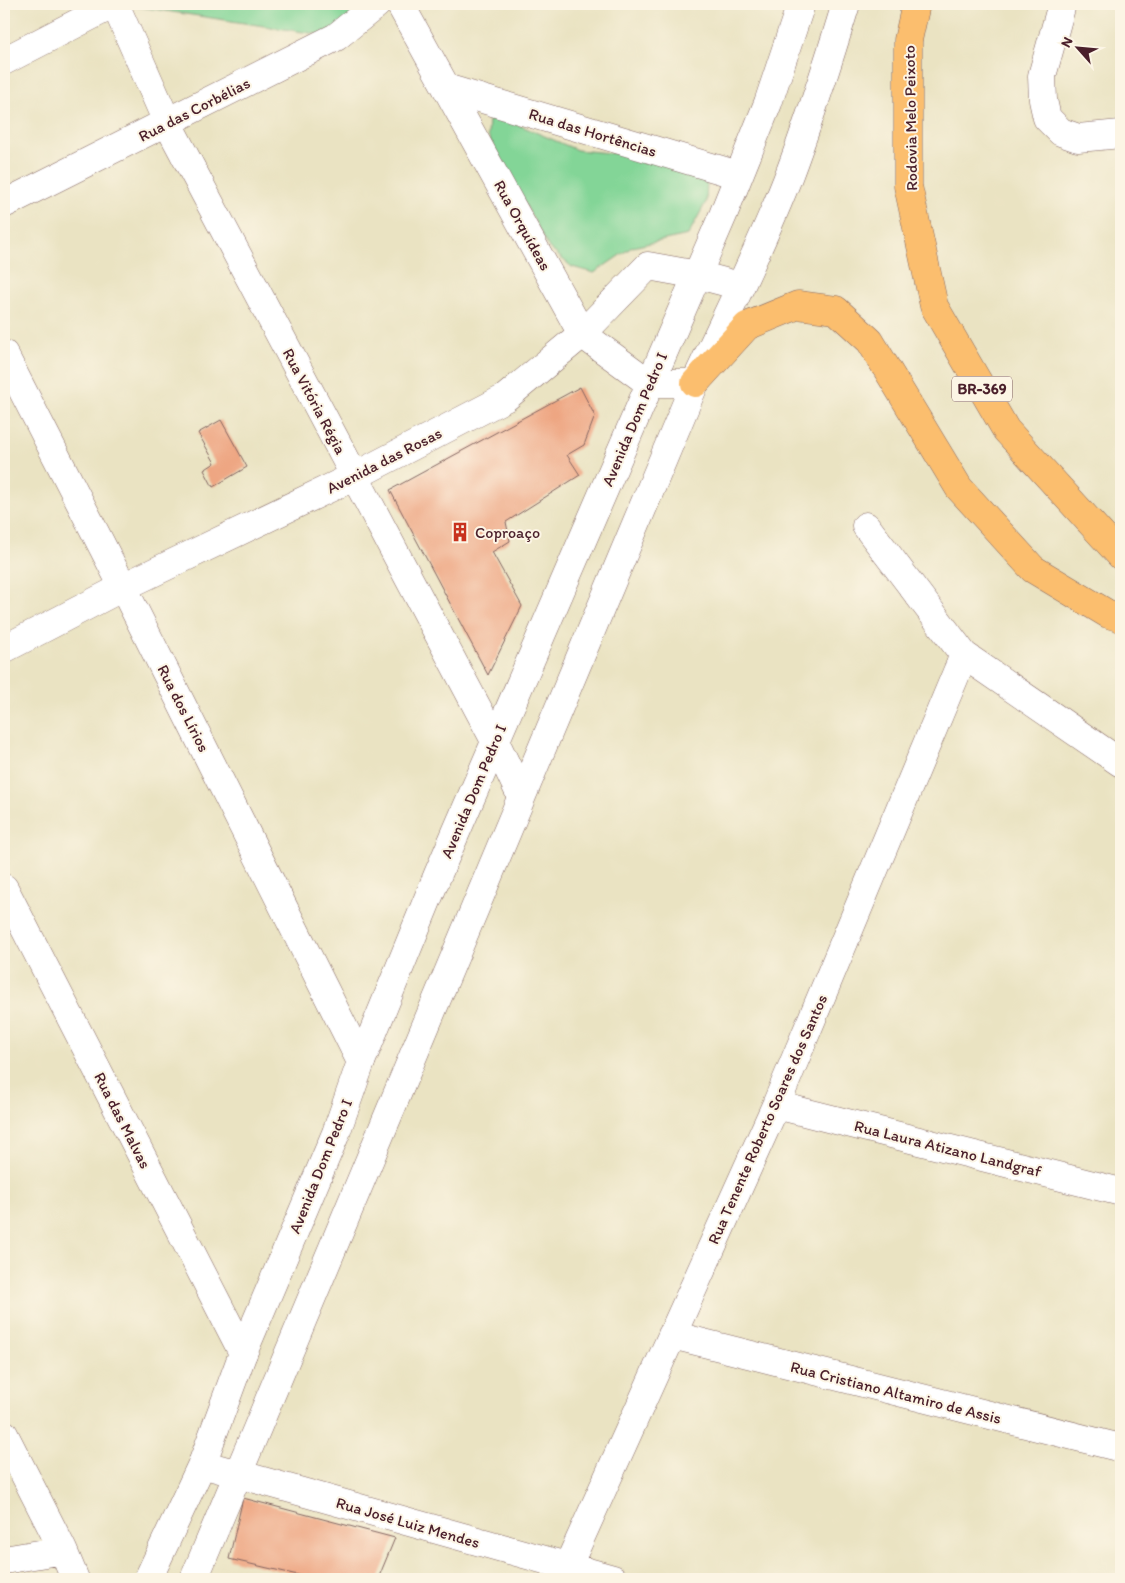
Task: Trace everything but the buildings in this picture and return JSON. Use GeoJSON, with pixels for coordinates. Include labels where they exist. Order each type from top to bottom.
{"type":"FeatureCollection","features":[{"type":"Feature","properties":{"kind":"highway","name":"Rodovia Melo Peixoto"},"geometry":{"type":"LineString","coordinates":[[916,4],[908,40],[908,186],[934,306],[1006,430],[1121,556]]}},
{"type":"Feature","properties":{"kind":"highway"},"geometry":{"type":"LineString","coordinates":[[695,383],[747,326],[798,305],[836,310],[870,341],[959,488],[1033,569],[1108,614],[1121,618]]}},
{"type":"Feature","properties":{"kind":"street"},"geometry":{"type":"LineString","coordinates":[[4,61],[114,4]]}},
{"type":"Feature","properties":{"kind":"street","name":"Rua Vitória Régia"},"geometry":{"type":"LineString","coordinates":[[114,4],[167,122],[495,741],[521,796]]}},
{"type":"Feature","properties":{"kind":"street","name":"Rua das Corbélias"},"geometry":{"type":"LineString","coordinates":[[4,204],[336,37],[377,4]]}},
{"type":"Feature","properties":{"kind":"street","name":"Rua Orquídeas"},"geometry":{"type":"LineString","coordinates":[[400,4],[582,334],[649,383]]}},
{"type":"Feature","properties":{"kind":"street","name":"Avenida Dom Pedro I"},"geometry":{"type":"LineString","coordinates":[[148,1579],[202,1464],[243,1353],[336,1133],[361,1062],[438,874],[649,383],[698,275],[768,103],[801,4]]}},
{"type":"Feature","properties":{"kind":"street"},"geometry":{"type":"LineString","coordinates":[[194,1579],[240,1474],[521,796],[695,383],[787,180],[846,4]]}},
{"type":"Feature","properties":{"kind":"street"},"geometry":{"type":"LineString","coordinates":[[1062,4],[1042,76],[1043,100],[1047,118],[1061,132],[1078,138],[1121,134]]}},
{"type":"Feature","properties":{"kind":"street","name":"Rua das Hortências"},"geometry":{"type":"LineString","coordinates":[[448,89],[738,175]]}},
{"type":"Feature","properties":{"kind":"street","name":"Avenida das Rosas"},"geometry":{"type":"LineString","coordinates":[[4,649],[123,587],[354,476],[505,398],[582,334],[648,266],[698,275],[740,286]]}},
{"type":"Feature","properties":{"kind":"street","name":"Rua dos Lírios"},"geometry":{"type":"LineString","coordinates":[[4,354],[361,1062]]}},
{"type":"Feature","properties":{"kind":"street"},"geometry":{"type":"LineString","coordinates":[[649,383],[695,383]]}},
{"type":"Feature","properties":{"kind":"street"},"geometry":{"type":"LineString","coordinates":[[866,526],[964,655],[1121,764]]}},
{"type":"Feature","properties":{"kind":"street","name":"Rua Tenente Roberto Soares dos Santos"},"geometry":{"type":"LineString","coordinates":[[564,1573],[776,1105],[964,655]]}},
{"type":"Feature","properties":{"kind":"street","name":"Rua das Malvas"},"geometry":{"type":"LineString","coordinates":[[4,888],[243,1353]]}},
{"type":"Feature","properties":{"kind":"street","name":"Rua Laura Atizano Landgraf"},"geometry":{"type":"LineString","coordinates":[[776,1105],[1121,1192]]}},
{"type":"Feature","properties":{"kind":"street"},"geometry":{"type":"LineString","coordinates":[[295,1229],[334,1248]]}},
{"type":"Feature","properties":{"kind":"street","name":"Rua Cristiano Altamiro de Assis"},"geometry":{"type":"LineString","coordinates":[[672,1335],[1121,1448]]}},
{"type":"Feature","properties":{"kind":"street"},"geometry":{"type":"LineString","coordinates":[[4,1434],[63,1550],[75,1579]]}},
{"type":"Feature","properties":{"kind":"street","name":"Rua José Luiz Mendes"},"geometry":{"type":"LineString","coordinates":[[202,1464],[564,1573],[614,1579]]}},
{"type":"Feature","properties":{"kind":"street"},"geometry":{"type":"LineString","coordinates":[[4,1560],[63,1550]]}},
{"type":"Feature","properties":{"kind":"green space"},"geometry":{"type":"Polygon","coordinates":[[[120,4],[377,4],[336,37],[120,4]]]}},
{"type":"Feature","properties":{"kind":"green space"},"geometry":{"type":"Polygon","coordinates":[[[489,120],[512,122],[577,150],[699,164],[707,182],[706,202],[688,235],[632,247],[594,273],[572,267],[549,248],[488,136],[489,120]]]}},
{"type":"Feature","properties":{"kind":"place","name":"Coproaço"},"geometry":{"type":"Point","coordinates":[460,532]}}]}
